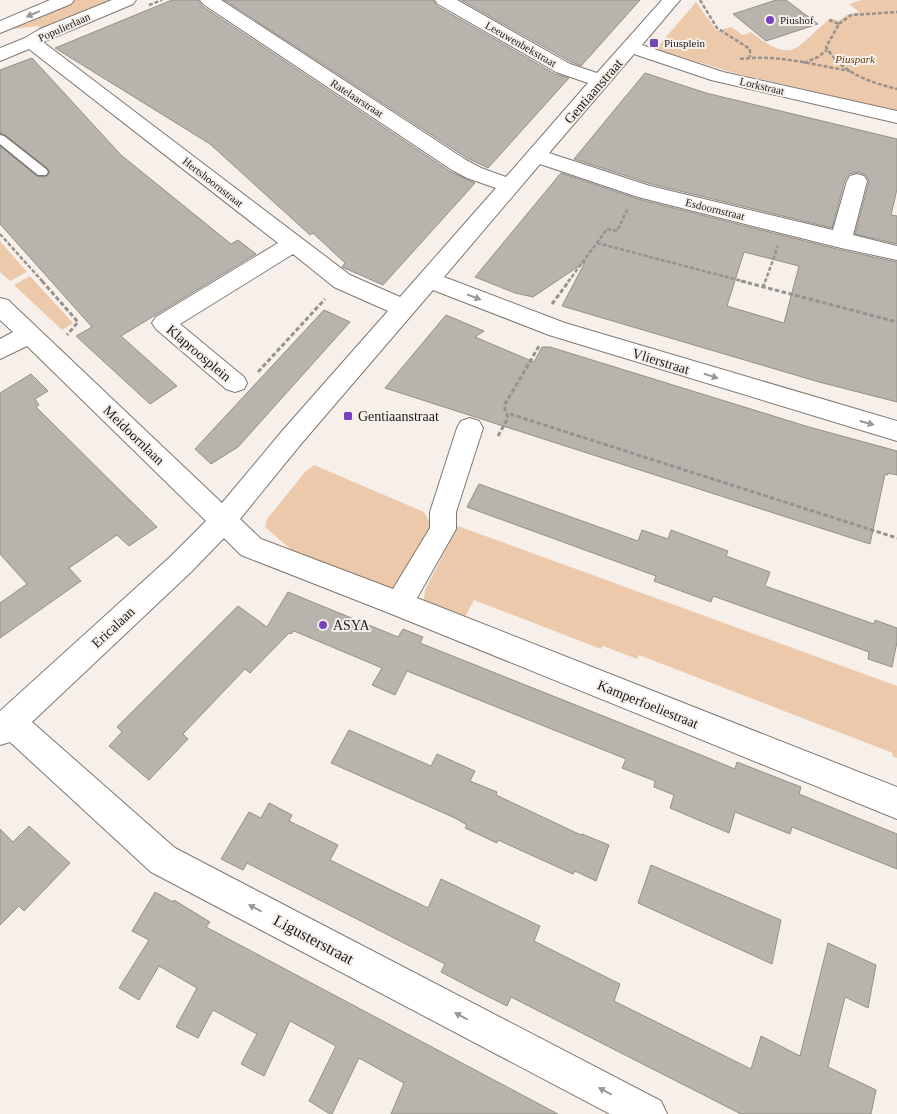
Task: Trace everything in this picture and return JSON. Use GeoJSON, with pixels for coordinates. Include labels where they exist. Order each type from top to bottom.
{"type":"FeatureCollection","features":[{"type":"Feature","properties":{"kind":"street","name":"Populierlaan"},"geometry":{"type":"LineString","coordinates":[[0,28],[66,0]]}},
{"type":"Feature","properties":{"kind":"street","name":"Populierlaan"},"geometry":{"type":"LineString","coordinates":[[0,55],[32,42],[46,33],[127,0]]}},
{"type":"Feature","properties":{"kind":"street","name":"Ratelaarstraat"},"geometry":{"type":"LineString","coordinates":[[209,0],[459,165],[474,173],[510,185]]}},
{"type":"Feature","properties":{"kind":"street","name":"Leeuwenbekstraat"},"geometry":{"type":"LineString","coordinates":[[444,0],[563,68],[601,81]]}},
{"type":"Feature","properties":{"kind":"street","name":"Gentiaanstraat"},"geometry":{"type":"LineString","coordinates":[[223,521],[292,437],[403,308],[672,0]]}},
{"type":"Feature","properties":{"kind":"street","name":"Hertshoornstraat"},"geometry":{"type":"LineString","coordinates":[[32,42],[342,280],[403,308]]}},
{"type":"Feature","properties":{"kind":"street","name":"Lorkstraat"},"geometry":{"type":"LineString","coordinates":[[630,47],[718,76],[897,117]]}},
{"type":"Feature","properties":{"kind":"street","name":"Esdoornstraat"},"geometry":{"type":"LineString","coordinates":[[536,156],[638,189],[897,253]]}},
{"type":"Feature","properties":{"kind":"street"},"geometry":{"type":"LineString","coordinates":[[841,240],[857,181]]}},
{"type":"Feature","properties":{"kind":"street","name":"Klaproosplein"},"geometry":{"type":"LineString","coordinates":[[235,383],[164,323],[293,244]]}},
{"type":"Feature","properties":{"kind":"street","name":"Vlierstraat"},"geometry":{"type":"LineString","coordinates":[[429,280],[545,324],[897,431]]}},
{"type":"Feature","properties":{"kind":"street","name":"Meidoornlaan"},"geometry":{"type":"LineString","coordinates":[[0,306],[223,521]]}},
{"type":"Feature","properties":{"kind":"street"},"geometry":{"type":"LineString","coordinates":[[0,350],[37,342]]}},
{"type":"Feature","properties":{"kind":"street"},"geometry":{"type":"LineString","coordinates":[[400,604],[443,528],[443,512],[470,428]]}},
{"type":"Feature","properties":{"kind":"street","name":"Kamperfoeliestraat"},"geometry":{"type":"LineString","coordinates":[[223,521],[251,547],[400,604],[897,803]]}},
{"type":"Feature","properties":{"kind":"street","name":"Ericalaan"},"geometry":{"type":"LineString","coordinates":[[5,726],[180,564],[223,521]]}},
{"type":"Feature","properties":{"kind":"street","name":"Ligusterstraat"},"geometry":{"type":"LineString","coordinates":[[5,726],[163,860],[648,1114]]}},
{"type":"Feature","properties":{"kind":"lane"},"geometry":{"type":"LineString","coordinates":[[0,138],[42,172]]}},
{"type":"Feature","properties":{"kind":"path"},"geometry":{"type":"LineString","coordinates":[[700,0],[717,28],[750,49],[750,57]]}},
{"type":"Feature","properties":{"kind":"path"},"geometry":{"type":"LineString","coordinates":[[897,12],[851,15],[839,24],[827,43],[827,50],[850,71],[880,85],[897,89]]}},
{"type":"Feature","properties":{"kind":"path"},"geometry":{"type":"LineString","coordinates":[[829,20],[839,24]]}},
{"type":"Feature","properties":{"kind":"path"},"geometry":{"type":"LineString","coordinates":[[803,64],[818,57],[827,50]]}},
{"type":"Feature","properties":{"kind":"path"},"geometry":{"type":"LineString","coordinates":[[718,76],[734,61],[750,57],[767,57],[850,71]]}},
{"type":"Feature","properties":{"kind":"path"},"geometry":{"type":"LineString","coordinates":[[638,189],[616,231],[607,229],[545,324],[504,406],[510,414],[897,538]]}},
{"type":"Feature","properties":{"kind":"path"},"geometry":{"type":"LineString","coordinates":[[762,288],[786,227]]}},
{"type":"Feature","properties":{"kind":"path"},"geometry":{"type":"LineString","coordinates":[[0,234],[78,322],[66,336],[37,342]]}},
{"type":"Feature","properties":{"kind":"path"},"geometry":{"type":"LineString","coordinates":[[597,243],[897,322]]}},
{"type":"Feature","properties":{"kind":"path","name":"Klaproosplein"},"geometry":{"type":"LineString","coordinates":[[235,383],[250,381],[342,280]]}},
{"type":"Feature","properties":{"kind":"path"},"geometry":{"type":"LineString","coordinates":[[494,441],[509,420],[510,414]]}},
{"type":"Feature","properties":{"kind":"green space"},"geometry":{"type":"Polygon","coordinates":[[[73,0],[117,0],[89,11],[84,10],[83,13],[57,24],[51,23],[46,30],[37,26],[6,30],[22,23],[27,24],[45,13],[57,11],[73,0]]]}},
{"type":"Feature","properties":{"kind":"green space","name":"Piuspark"},"geometry":{"type":"Polygon","coordinates":[[[861,0],[897,0],[897,111],[734,73],[656,49],[696,2],[717,31],[731,27],[743,35],[751,32],[777,49],[787,50],[794,49],[802,44],[831,18],[838,21],[847,15],[859,12],[849,4],[861,0]]]}},
{"type":"Feature","properties":{"kind":"green space"},"geometry":{"type":"Polygon","coordinates":[[[0,241],[27,272],[10,281],[0,272],[0,241]]]}},
{"type":"Feature","properties":{"kind":"green space"},"geometry":{"type":"Polygon","coordinates":[[[30,276],[73,323],[62,330],[14,285],[30,276]]]}},
{"type":"Feature","properties":{"kind":"green space"},"geometry":{"type":"Polygon","coordinates":[[[314,465],[424,512],[431,525],[393,592],[294,552],[265,527],[267,519],[305,472],[314,465]]]}},
{"type":"Feature","properties":{"kind":"green space"},"geometry":{"type":"Polygon","coordinates":[[[458,526],[897,686],[897,758],[892,756],[893,753],[639,655],[637,659],[603,646],[601,649],[474,600],[463,621],[424,601],[425,590],[458,526]]]}},
{"type":"Feature","properties":{"kind":"building"},"geometry":{"type":"Polygon","coordinates":[[[172,0],[198,0],[202,6],[451,172],[475,183],[383,285],[342,267],[345,263],[313,233],[310,235],[210,144],[55,48],[172,0]]]}},
{"type":"Feature","properties":{"kind":"building"},"geometry":{"type":"Polygon","coordinates":[[[224,0],[433,0],[437,6],[555,74],[569,78],[488,168],[467,158],[224,0]]]}},
{"type":"Feature","properties":{"kind":"building"},"geometry":{"type":"Polygon","coordinates":[[[461,0],[640,0],[581,66],[461,0]]]}},
{"type":"Feature","properties":{"kind":"building","name":"Piushof"},"geometry":{"type":"Polygon","coordinates":[[[776,0],[786,0],[818,24],[766,41],[733,14],[776,0]]]}},
{"type":"Feature","properties":{"kind":"building"},"geometry":{"type":"Polygon","coordinates":[[[32,58],[121,155],[231,244],[238,240],[256,254],[121,336],[177,386],[150,404],[76,336],[92,327],[0,224],[0,146],[37,176],[46,177],[50,173],[47,168],[0,133],[0,70],[32,58]]]}},
{"type":"Feature","properties":{"kind":"building"},"geometry":{"type":"Polygon","coordinates":[[[645,73],[706,93],[897,139],[897,189],[891,215],[897,216],[897,244],[855,234],[869,181],[866,175],[858,172],[849,174],[845,180],[832,228],[651,184],[574,159],[645,73]]]}},
{"type":"Feature","properties":{"kind":"building"},"geometry":{"type":"Polygon","coordinates":[[[561,173],[638,199],[841,250],[897,262],[897,402],[819,382],[562,306],[585,262],[533,297],[515,293],[475,277],[561,173]],[[744,252],[727,306],[784,323],[799,266],[744,252]]]}},
{"type":"Feature","properties":{"kind":"building"},"geometry":{"type":"Polygon","coordinates":[[[324,310],[350,322],[238,447],[211,464],[195,449],[324,310]]]}},
{"type":"Feature","properties":{"kind":"building"},"geometry":{"type":"Polygon","coordinates":[[[446,315],[484,331],[475,337],[534,362],[542,347],[550,347],[809,427],[897,451],[897,475],[885,474],[870,544],[385,388],[446,315]]]}},
{"type":"Feature","properties":{"kind":"building"},"geometry":{"type":"Polygon","coordinates":[[[31,374],[48,391],[35,399],[39,405],[36,407],[157,527],[129,546],[117,535],[69,568],[81,581],[0,638],[0,603],[27,584],[0,554],[0,393],[31,374]]]}},
{"type":"Feature","properties":{"kind":"building"},"geometry":{"type":"Polygon","coordinates":[[[479,484],[638,541],[642,530],[668,539],[671,530],[728,551],[726,556],[770,572],[765,586],[874,624],[875,620],[897,628],[897,642],[892,667],[868,659],[869,652],[713,596],[711,602],[654,581],[656,576],[467,507],[479,484]]]}},
{"type":"Feature","properties":{"kind":"building"},"geometry":{"type":"Polygon","coordinates":[[[288,592],[398,637],[403,629],[423,637],[420,643],[735,769],[737,762],[801,787],[799,794],[897,834],[897,869],[792,827],[790,834],[735,812],[729,833],[670,808],[674,795],[654,787],[655,781],[622,768],[626,759],[407,671],[395,695],[372,685],[382,668],[294,631],[291,634],[289,633],[250,673],[245,669],[183,734],[188,739],[149,780],[109,746],[122,732],[117,727],[238,606],[267,627],[288,592]]]}},
{"type":"Feature","properties":{"kind":"building"},"geometry":{"type":"Polygon","coordinates":[[[349,730],[431,766],[437,754],[475,771],[470,781],[497,792],[496,795],[581,835],[609,845],[596,881],[575,871],[573,874],[498,840],[497,843],[465,828],[467,825],[455,818],[331,763],[349,730]]]}},
{"type":"Feature","properties":{"kind":"building"},"geometry":{"type":"Polygon","coordinates":[[[269,803],[292,815],[289,821],[338,845],[330,860],[428,908],[441,879],[540,926],[534,941],[620,984],[614,1001],[751,1069],[761,1036],[800,1056],[828,943],[876,965],[868,1008],[845,997],[828,1067],[876,1090],[871,1114],[741,1114],[511,997],[507,1006],[481,993],[441,972],[445,964],[247,863],[243,870],[221,859],[249,812],[261,818],[269,803]]]}},
{"type":"Feature","properties":{"kind":"building"},"geometry":{"type":"Polygon","coordinates":[[[29,826],[70,863],[24,911],[19,906],[0,925],[0,829],[13,842],[29,826]]]}},
{"type":"Feature","properties":{"kind":"building"},"geometry":{"type":"Polygon","coordinates":[[[651,865],[781,920],[772,964],[638,903],[651,865]]]}},
{"type":"Feature","properties":{"kind":"building"},"geometry":{"type":"Polygon","coordinates":[[[155,892],[173,902],[174,900],[210,922],[206,927],[558,1114],[391,1114],[404,1083],[359,1058],[332,1114],[330,1114],[309,1101],[336,1046],[290,1021],[264,1076],[241,1064],[257,1034],[213,1010],[198,1038],[176,1027],[197,988],[159,966],[139,1000],[119,988],[149,940],[132,931],[155,892]]]}},
{"type":"Feature","properties":{"kind":"place","name":"Piushof"},"geometry":{"type":"Point","coordinates":[770,20]}},
{"type":"Feature","properties":{"kind":"place","name":"Piusplein"},"geometry":{"type":"Point","coordinates":[654,43]}},
{"type":"Feature","properties":{"kind":"place","name":"Gentiaanstraat"},"geometry":{"type":"Point","coordinates":[348,416]}},
{"type":"Feature","properties":{"kind":"place","name":"ASYA"},"geometry":{"type":"Point","coordinates":[323,625]}}]}
